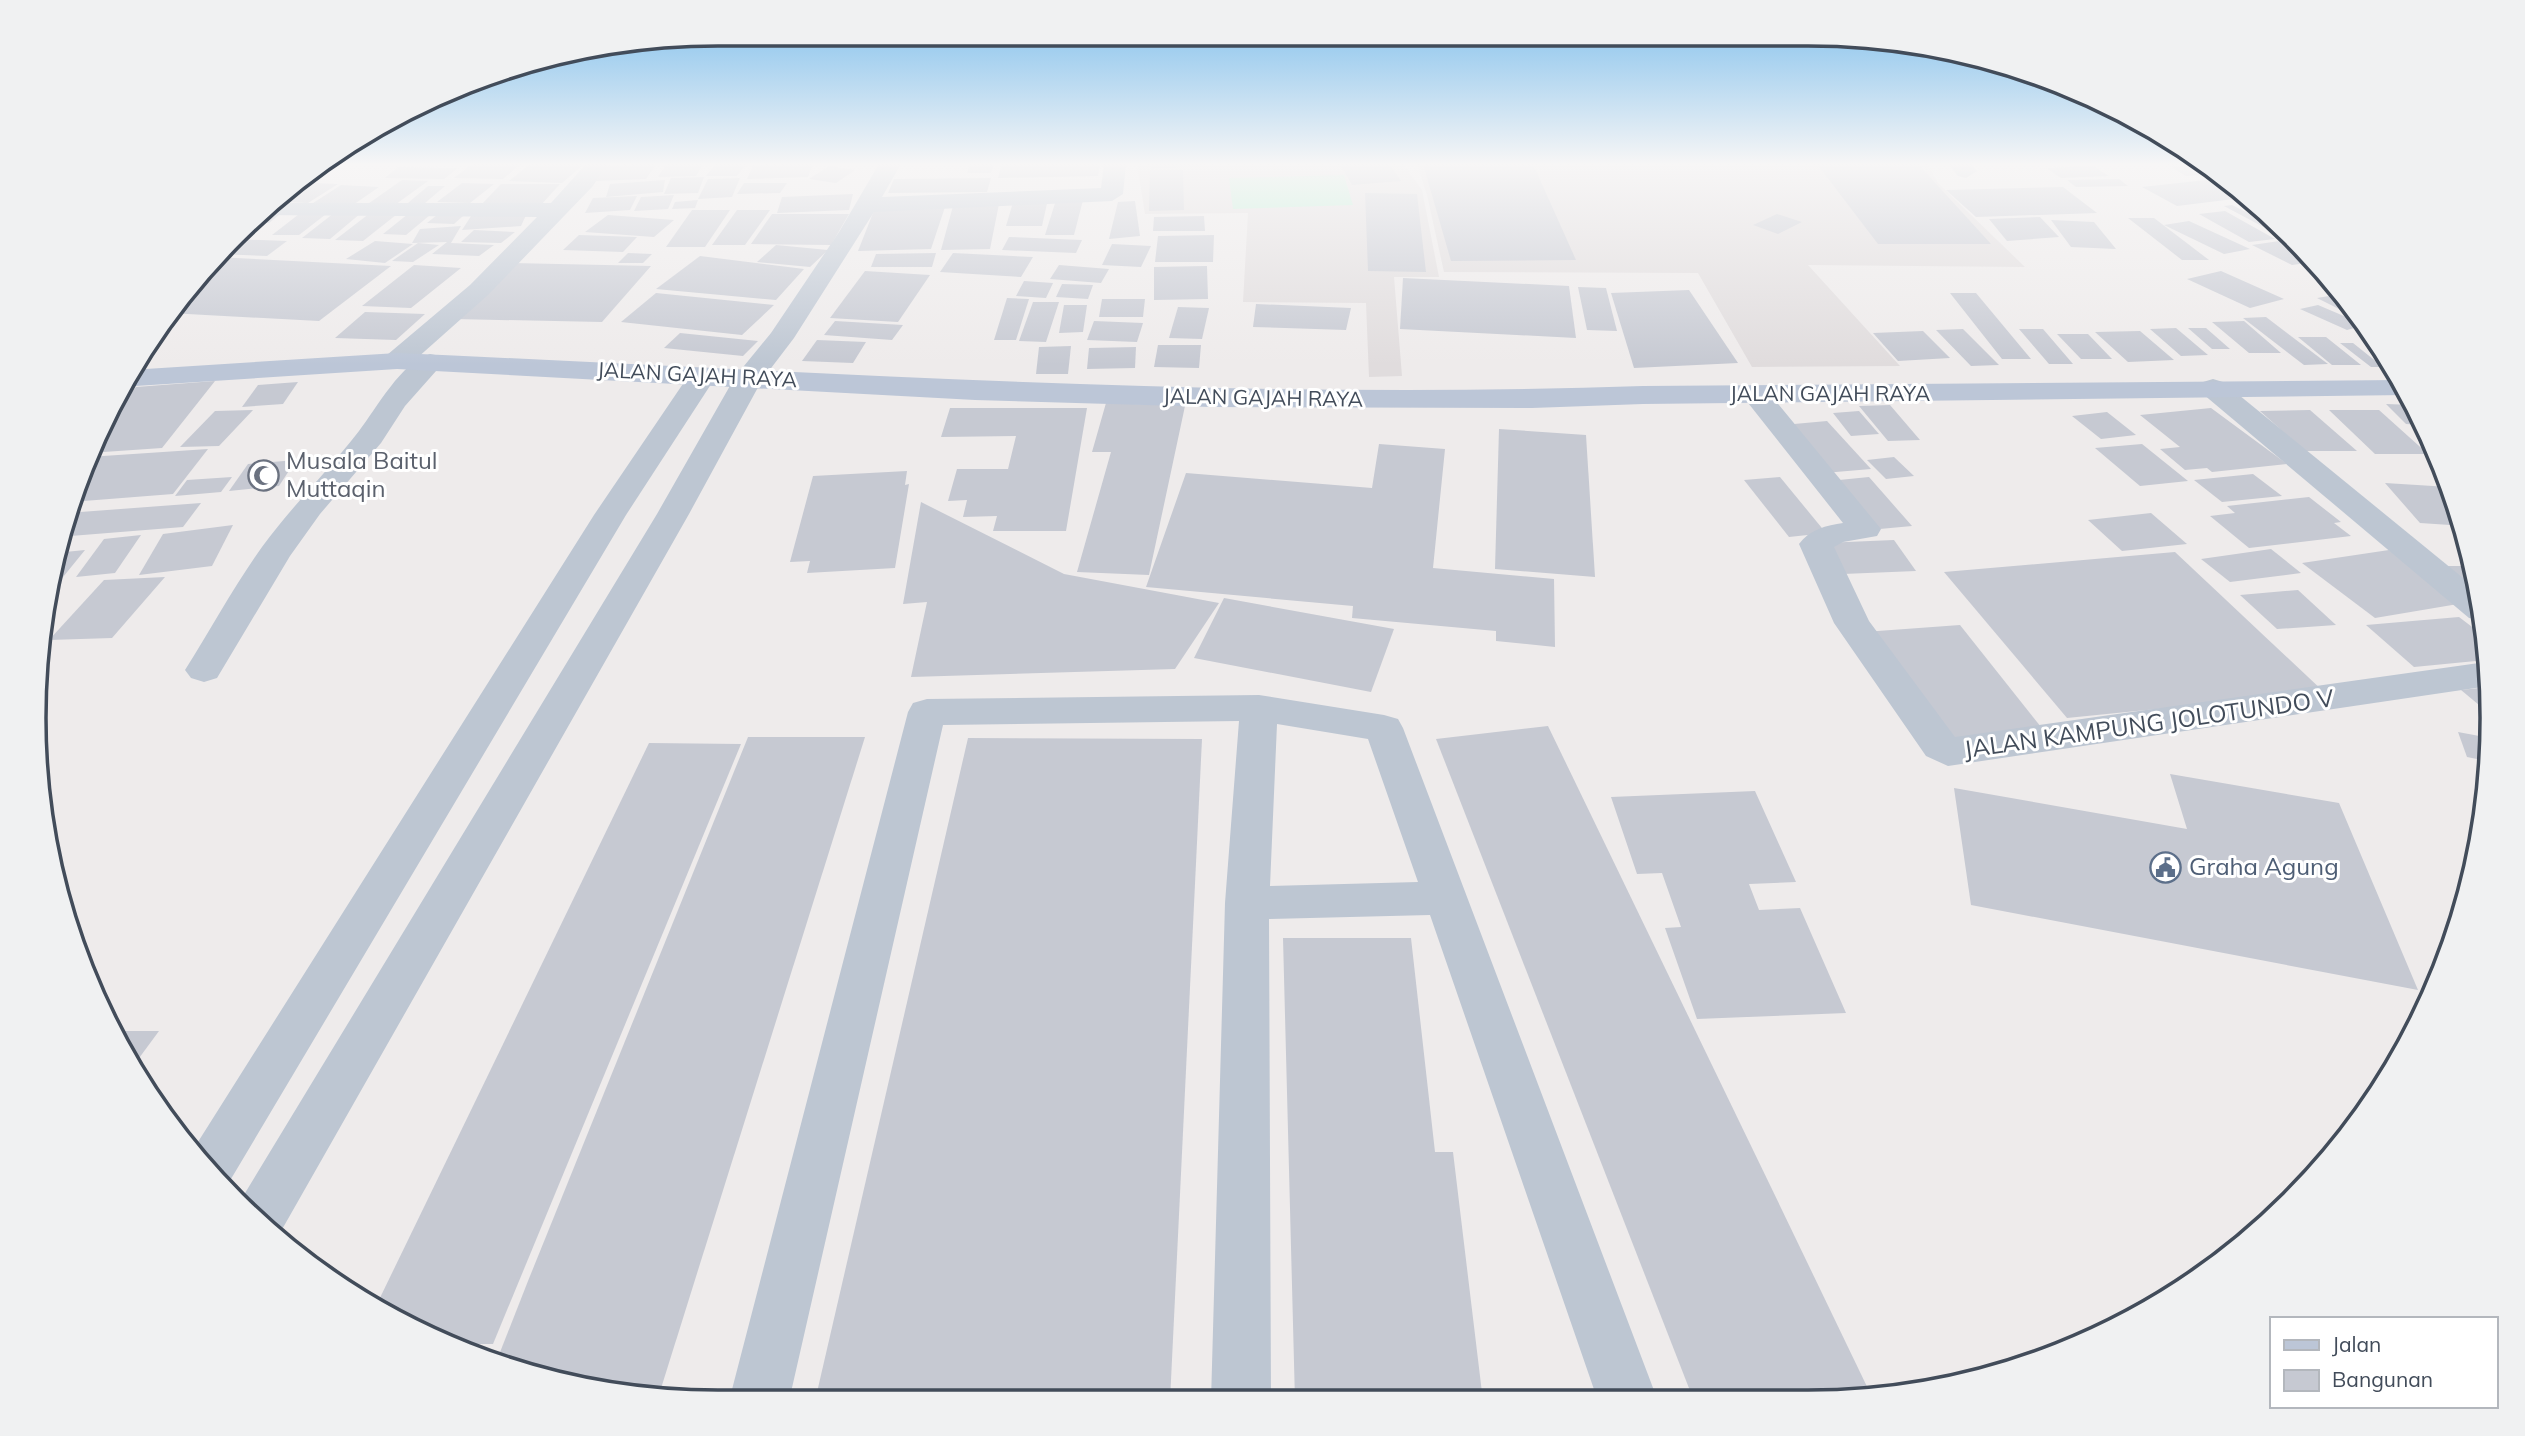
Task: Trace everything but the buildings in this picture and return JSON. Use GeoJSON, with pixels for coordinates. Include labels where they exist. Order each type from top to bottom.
{"type":"FeatureCollection","features":[{"type":"Feature","properties":{"kind":"main road","name":"JALAN GAJAH RAYA"},"geometry":{"type":"LineString","coordinates":[[138,379],[397,361],[703,374],[975,391],[1212,398],[1532,399],[2213,388],[2392,388]]}},
{"type":"Feature","properties":{"kind":"street"},"geometry":{"type":"LineString","coordinates":[[397,361],[479,289],[536,231]]}},
{"type":"Feature","properties":{"kind":"street"},"geometry":{"type":"LineString","coordinates":[[263,1213],[673,514],[749,377],[781,338],[850,231]]}},
{"type":"Feature","properties":{"kind":"street"},"geometry":{"type":"LineString","coordinates":[[204,670],[274,554],[309,507],[370,437],[394,401],[430,362]]}},
{"type":"Feature","properties":{"kind":"street"},"geometry":{"type":"LineString","coordinates":[[214,1163],[610,515],[703,374]]}},
{"type":"Feature","properties":{"kind":"street"},"geometry":{"type":"LineString","coordinates":[[2213,388],[2469,600]]}},
{"type":"Feature","properties":{"kind":"street","name":"JALAN KAMPUNG JOLOTUNDO V"},"geometry":{"type":"LineString","coordinates":[[1755,394],[1864,529],[1834,534],[1816,544],[1852,623],[1900,694],[1945,751],[1964,751],[2478,675]]}},
{"type":"Feature","properties":{"kind":"street"},"geometry":{"type":"LineString","coordinates":[[610,515],[673,514]]}},
{"type":"Feature","properties":{"kind":"street"},"geometry":{"type":"LineString","coordinates":[[1241,1390],[1247,903],[1259,708]]}},
{"type":"Feature","properties":{"kind":"street"},"geometry":{"type":"LineString","coordinates":[[762,1390],[927,712],[1259,708],[1384,728],[1625,1390]]}},
{"type":"Feature","properties":{"kind":"street"},"geometry":{"type":"LineString","coordinates":[[1247,903],[1448,898]]}},
{"type":"Feature","properties":{"kind":"shaded area"},"geometry":{"type":"Polygon","coordinates":[[[1247,231],[1430,231],[1439,277],[1394,277],[1402,376],[1369,377],[1366,303],[1243,302],[1247,231]]]}},
{"type":"Feature","properties":{"kind":"shaded area"},"geometry":{"type":"Polygon","coordinates":[[[1435,231],[1988,231],[2025,267],[1808,265],[1900,366],[1752,367],[1698,273],[1444,272],[1435,231]]]}},
{"type":"Feature","properties":{"kind":"place","name":"Musala Baitul Muttaqin"},"geometry":{"type":"Point","coordinates":[263,475]}},
{"type":"Feature","properties":{"kind":"place","name":"Graha Agung"},"geometry":{"type":"Point","coordinates":[2166,867]}}]}
